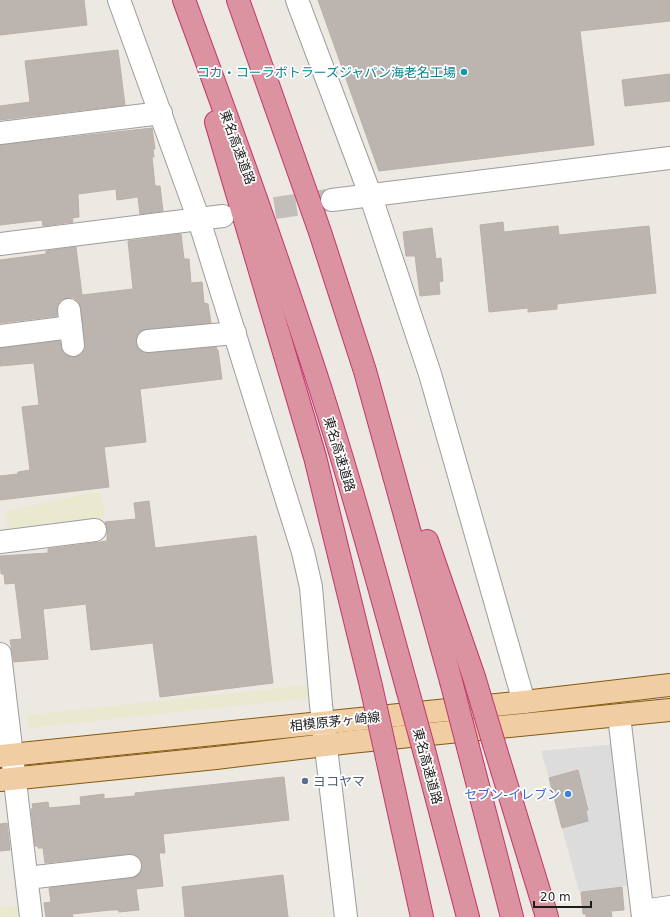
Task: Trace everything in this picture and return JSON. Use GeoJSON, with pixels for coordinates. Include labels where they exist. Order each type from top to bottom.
{"type":"FeatureCollection","features":[{"type":"Feature","properties":{"kind":"highway"},"geometry":{"type":"LineString","coordinates":[[184,0],[225,156],[315,457],[371,686],[412,917]]}},
{"type":"Feature","properties":{"kind":"highway","name":"東名高速道路"},"geometry":{"type":"LineString","coordinates":[[184,0],[247,171],[319,384],[366,537],[468,917]]}},
{"type":"Feature","properties":{"kind":"highway"},"geometry":{"type":"LineString","coordinates":[[238,0],[320,232],[365,371],[474,677],[547,917]]}},
{"type":"Feature","properties":{"kind":"highway"},"geometry":{"type":"LineString","coordinates":[[365,371],[451,681],[512,917]]}},
{"type":"Feature","properties":{"kind":"highway"},"geometry":{"type":"LineString","coordinates":[[384,758],[422,917]]}},
{"type":"Feature","properties":{"kind":"main road","name":"相模原茅ヶ崎線"},"geometry":{"type":"LineString","coordinates":[[6,756],[670,686]]}},
{"type":"Feature","properties":{"kind":"main road","name":"相模原茅ヶ崎線"},"geometry":{"type":"LineString","coordinates":[[7,779],[670,710]]}},
{"type":"Feature","properties":{"kind":"street"},"geometry":{"type":"LineString","coordinates":[[119,0],[199,220],[303,552],[312,587],[326,745],[346,917]]}},
{"type":"Feature","properties":{"kind":"street"},"geometry":{"type":"LineString","coordinates":[[297,0],[370,194],[430,374],[524,702]]}},
{"type":"Feature","properties":{"kind":"street"},"geometry":{"type":"LineString","coordinates":[[0,133],[161,113]]}},
{"type":"Feature","properties":{"kind":"street"},"geometry":{"type":"LineString","coordinates":[[332,200],[370,194],[670,158]]}},
{"type":"Feature","properties":{"kind":"street"},"geometry":{"type":"LineString","coordinates":[[0,244],[223,216]]}},
{"type":"Feature","properties":{"kind":"street"},"geometry":{"type":"LineString","coordinates":[[0,336],[71,327]]}},
{"type":"Feature","properties":{"kind":"street"},"geometry":{"type":"LineString","coordinates":[[148,341],[234,333]]}},
{"type":"Feature","properties":{"kind":"street"},"geometry":{"type":"LineString","coordinates":[[0,542],[95,530]]}},
{"type":"Feature","properties":{"kind":"street"},"geometry":{"type":"LineString","coordinates":[[0,654],[7,779],[27,878],[31,917]]}},
{"type":"Feature","properties":{"kind":"street"},"geometry":{"type":"LineString","coordinates":[[619,716],[643,914],[670,907]]}},
{"type":"Feature","properties":{"kind":"street"},"geometry":{"type":"LineString","coordinates":[[27,878],[130,866]]}},
{"type":"Feature","properties":{"kind":"green space"},"geometry":{"type":"Polygon","coordinates":[[[99,492],[104,509],[104,520],[8,534],[6,512],[83,494],[99,492]]]}},
{"type":"Feature","properties":{"kind":"green space"},"geometry":{"type":"Polygon","coordinates":[[[307,685],[308,698],[29,728],[27,715],[307,685]]]}},
{"type":"Feature","properties":{"kind":"green space"},"geometry":{"type":"Polygon","coordinates":[[[17,906],[18,917],[0,917],[0,907],[17,906]]]}},
{"type":"Feature","properties":{"kind":"shaded area"},"geometry":{"type":"Polygon","coordinates":[[[616,744],[633,885],[579,891],[562,828],[588,821],[586,811],[588,810],[578,770],[549,778],[541,751],[616,744]]]}},
{"type":"Feature","properties":{"kind":"building"},"geometry":{"type":"Polygon","coordinates":[[[0,0],[84,0],[87,25],[0,35],[0,0]]]}},
{"type":"Feature","properties":{"kind":"building","name":"コカ・コーラボトラーズジャパン海老名工場"},"geometry":{"type":"Polygon","coordinates":[[[318,0],[670,0],[670,21],[580,31],[594,145],[379,171],[318,0]]]}},
{"type":"Feature","properties":{"kind":"building"},"geometry":{"type":"Polygon","coordinates":[[[118,50],[125,105],[0,120],[0,106],[30,102],[25,61],[118,50]]]}},
{"type":"Feature","properties":{"kind":"building"},"geometry":{"type":"Polygon","coordinates":[[[670,74],[670,101],[625,106],[622,80],[670,74]]]}},
{"type":"Feature","properties":{"kind":"building"},"geometry":{"type":"Polygon","coordinates":[[[152,128],[155,149],[153,149],[154,157],[152,157],[155,186],[160,186],[163,211],[140,214],[138,197],[117,200],[116,189],[78,194],[79,217],[72,218],[73,222],[43,226],[42,220],[0,225],[0,145],[152,128]]]}},
{"type":"Feature","properties":{"kind":"building"},"geometry":{"type":"Polygon","coordinates":[[[503,222],[504,232],[558,226],[559,235],[649,226],[656,293],[557,304],[557,309],[528,312],[528,308],[489,312],[480,225],[503,222]]]}},
{"type":"Feature","properties":{"kind":"building"},"geometry":{"type":"Polygon","coordinates":[[[432,228],[436,259],[441,258],[443,281],[439,282],[440,294],[420,296],[415,256],[406,256],[403,232],[432,228]]]}},
{"type":"Feature","properties":{"kind":"building"},"geometry":{"type":"Polygon","coordinates":[[[181,234],[184,259],[189,259],[191,283],[202,282],[204,303],[208,304],[211,323],[146,329],[137,335],[136,343],[138,348],[143,352],[149,353],[216,347],[218,350],[222,379],[140,389],[146,442],[104,447],[109,487],[0,500],[0,476],[18,474],[18,472],[30,470],[22,407],[39,405],[34,363],[0,366],[0,348],[60,341],[63,353],[74,357],[81,355],[85,350],[85,344],[81,309],[79,302],[74,298],[61,300],[57,305],[57,316],[0,323],[0,260],[46,254],[46,251],[76,247],[82,295],[133,289],[128,241],[181,234]]]}},
{"type":"Feature","properties":{"kind":"building"},"geometry":{"type":"Polygon","coordinates":[[[149,501],[155,548],[256,536],[273,683],[160,697],[153,643],[91,650],[86,604],[43,609],[48,659],[14,662],[10,640],[22,639],[15,583],[5,584],[4,574],[1,574],[0,556],[48,553],[48,549],[107,541],[107,529],[105,522],[136,519],[134,503],[149,501]]]}},
{"type":"Feature","properties":{"kind":"building","name":"セブン-イレブン"},"geometry":{"type":"Polygon","coordinates":[[[578,770],[588,810],[586,811],[588,821],[562,828],[549,778],[578,770]]]}},
{"type":"Feature","properties":{"kind":"building"},"geometry":{"type":"Polygon","coordinates":[[[284,777],[289,820],[163,834],[165,853],[159,853],[163,886],[136,889],[139,910],[119,912],[119,910],[111,910],[72,914],[73,917],[46,917],[44,903],[51,902],[49,888],[131,878],[137,876],[141,871],[142,864],[140,858],[129,854],[45,863],[43,848],[38,848],[38,846],[35,846],[31,809],[33,808],[32,804],[48,802],[49,808],[81,805],[80,797],[104,794],[104,799],[135,796],[135,793],[284,777]]]}},
{"type":"Feature","properties":{"kind":"building"},"geometry":{"type":"Polygon","coordinates":[[[7,823],[10,850],[0,851],[0,824],[7,823]]]}},
{"type":"Feature","properties":{"kind":"building"},"geometry":{"type":"Polygon","coordinates":[[[283,875],[288,917],[185,917],[182,887],[283,875]]]}},
{"type":"Feature","properties":{"kind":"building"},"geometry":{"type":"Polygon","coordinates":[[[622,887],[624,910],[611,911],[612,917],[586,917],[586,914],[583,914],[581,892],[622,887]]]}},
{"type":"Feature","properties":{"kind":"tunnel"},"geometry":{"type":"LineString","coordinates":[[242,213],[328,200]]}},
{"type":"Feature","properties":{"kind":"place","name":"コカ・コーラボトラーズジャパン海老名工場"},"geometry":{"type":"Point","coordinates":[464,72]}},
{"type":"Feature","properties":{"kind":"place","name":"ヨコヤマ"},"geometry":{"type":"Point","coordinates":[305,781]}},
{"type":"Feature","properties":{"kind":"place","name":"セブン-イレブン"},"geometry":{"type":"Point","coordinates":[568,794]}}]}
